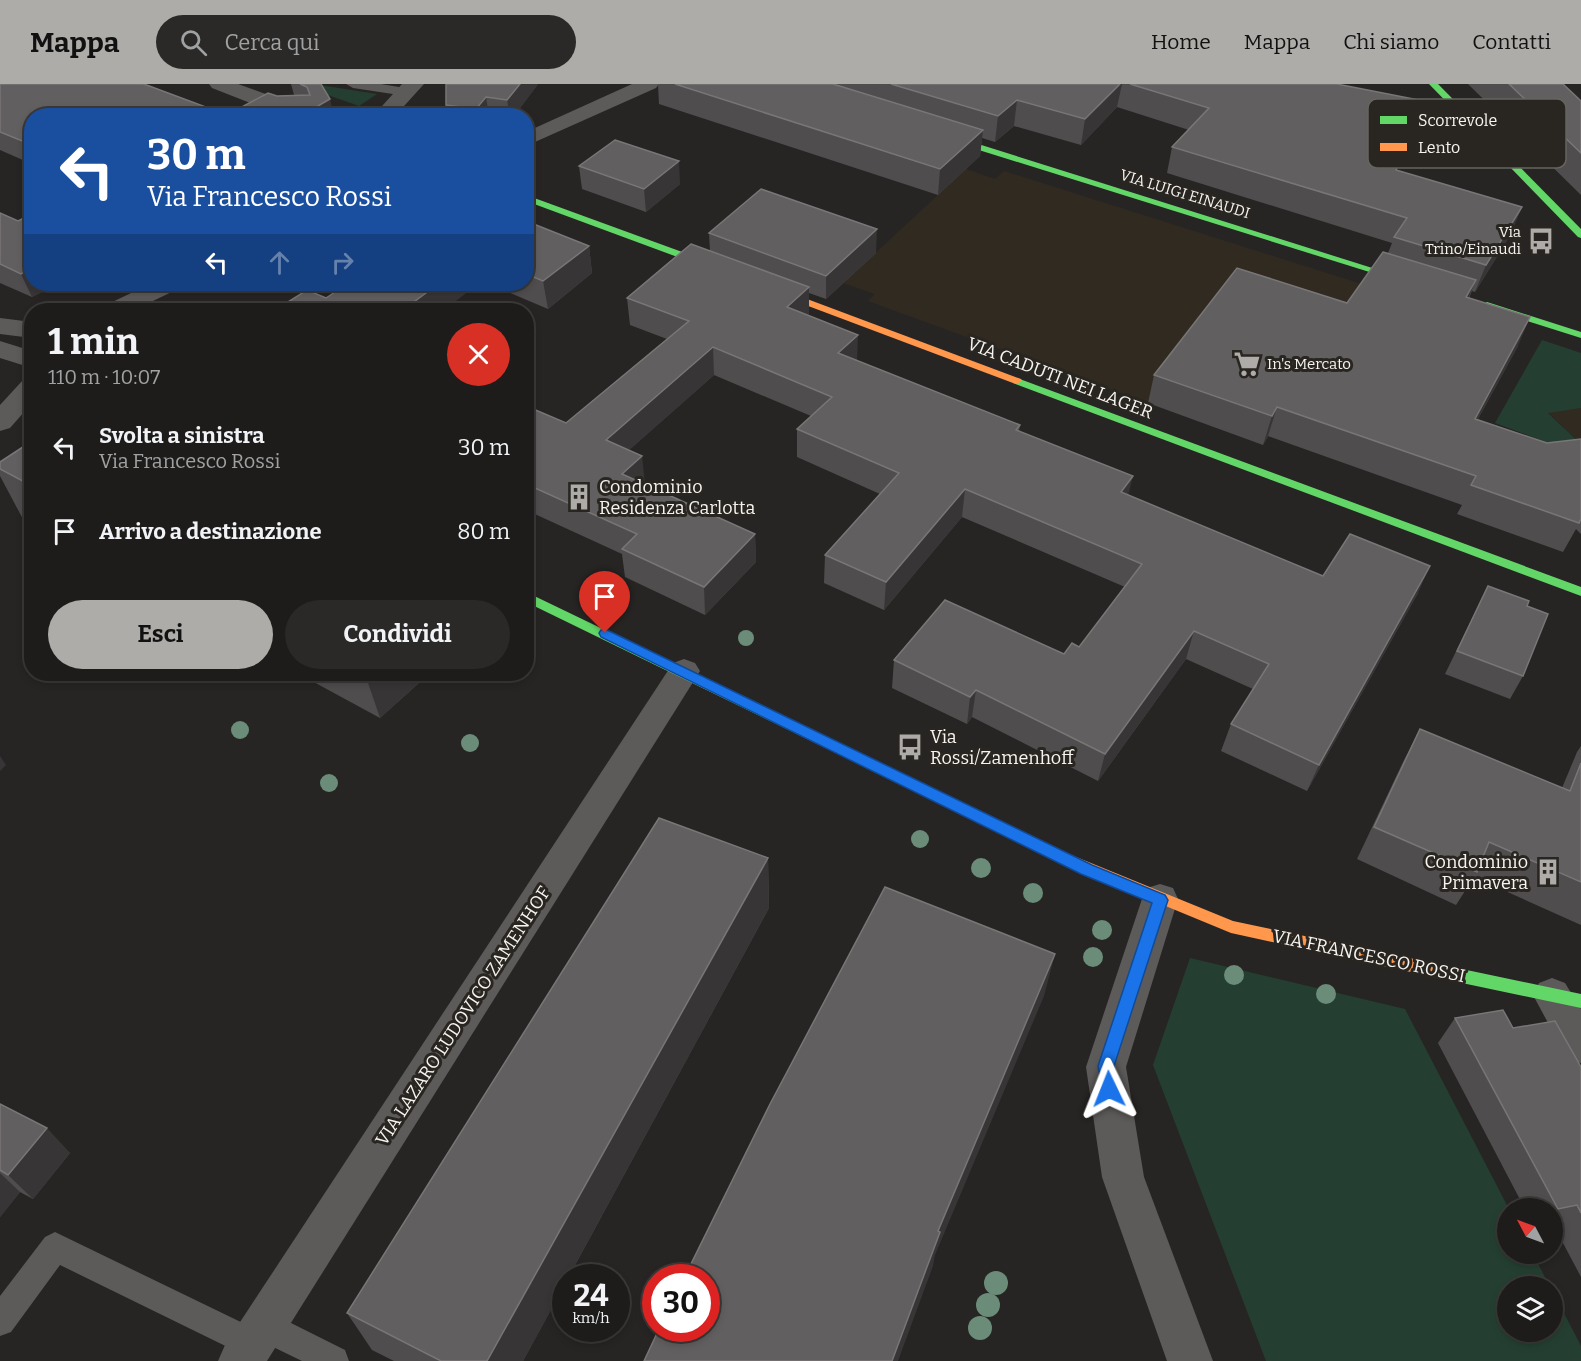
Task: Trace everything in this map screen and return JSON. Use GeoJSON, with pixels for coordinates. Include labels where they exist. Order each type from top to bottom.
{"type":"FeatureCollection","features":[{"type":"Feature","properties":{"kind":"street"},"geometry":{"type":"LineString","coordinates":[[219,84],[283,108]]}},
{"type":"Feature","properties":{"kind":"street"},"geometry":{"type":"LineString","coordinates":[[534,136],[649,84]]}},
{"type":"Feature","properties":{"kind":"street"},"geometry":{"type":"LineString","coordinates":[[1433,84],[1448,99]]}},
{"type":"Feature","properties":{"kind":"street"},"geometry":{"type":"LineString","coordinates":[[391,108],[410,88]]}},
{"type":"Feature","properties":{"kind":"street","name":"VIA LUIGI EINAUDI"},"geometry":{"type":"LineString","coordinates":[[923,129],[1433,288]]}},
{"type":"Feature","properties":{"kind":"street"},"geometry":{"type":"LineString","coordinates":[[1515,168],[1581,235]]}},
{"type":"Feature","properties":{"kind":"street"},"geometry":{"type":"LineString","coordinates":[[534,201],[734,275]]}},
{"type":"Feature","properties":{"kind":"street","name":"VIA CADUTI NEI LAGER"},"geometry":{"type":"LineString","coordinates":[[756,283],[1581,592]]}},
{"type":"Feature","properties":{"kind":"street"},"geometry":{"type":"LineString","coordinates":[[130,303],[155,291]]}},
{"type":"Feature","properties":{"kind":"street"},"geometry":{"type":"LineString","coordinates":[[1479,303],[1581,335]]}},
{"type":"Feature","properties":{"kind":"street"},"geometry":{"type":"LineString","coordinates":[[0,326],[24,329]]}},
{"type":"Feature","properties":{"kind":"street"},"geometry":{"type":"LineString","coordinates":[[0,349],[24,357]]}},
{"type":"Feature","properties":{"kind":"street"},"geometry":{"type":"LineString","coordinates":[[3,419],[24,395]]}},
{"type":"Feature","properties":{"kind":"street"},"geometry":{"type":"LineString","coordinates":[[3,419],[24,409]]}},
{"type":"Feature","properties":{"kind":"street","name":"VIA FRANCESCO ROSSI"},"geometry":{"type":"LineString","coordinates":[[534,600],[684,670],[1086,869],[1160,900],[1231,927],[1566,998]]}},
{"type":"Feature","properties":{"kind":"street","name":"VIA LAZARO LUDOVICO ZAMENHOF"},"geometry":{"type":"LineString","coordinates":[[253,1344],[684,670]]}},
{"type":"Feature","properties":{"kind":"street"},"geometry":{"type":"LineString","coordinates":[[1160,900],[1106,1066],[1123,1176],[1190,1361]]}},
{"type":"Feature","properties":{"kind":"street"},"geometry":{"type":"LineString","coordinates":[[1566,998],[1581,1045]]}},
{"type":"Feature","properties":{"kind":"lane"},"geometry":{"type":"LineString","coordinates":[[353,84],[410,88]]}},
{"type":"Feature","properties":{"kind":"lane"},"geometry":{"type":"LineString","coordinates":[[0,1321],[56,1247],[253,1344],[334,1361]]}},
{"type":"Feature","properties":{"kind":"shaded area"},"geometry":{"type":"Polygon","coordinates":[[[966,169],[995,179],[1004,171],[1368,286],[1263,445],[868,301],[875,294],[843,283],[966,169]]]}},
{"type":"Feature","properties":{"kind":"shaded area"},"geometry":{"type":"Polygon","coordinates":[[[1581,408],[1581,444],[1548,412],[1581,408]]]}},
{"type":"Feature","properties":{"kind":"green space"},"geometry":{"type":"Polygon","coordinates":[[[297,84],[313,84],[377,94],[359,106],[297,84]]]}},
{"type":"Feature","properties":{"kind":"green space"},"geometry":{"type":"Polygon","coordinates":[[[1542,340],[1581,353],[1581,408],[1548,413],[1581,444],[1581,455],[1495,423],[1542,340]]]}},
{"type":"Feature","properties":{"kind":"green space"},"geometry":{"type":"Polygon","coordinates":[[[1190,958],[1405,1009],[1503,1198],[1497,1198],[1497,1264],[1538,1264],[1544,1276],[1497,1276],[1497,1342],[1563,1342],[1563,1311],[1581,1346],[1581,1361],[1266,1361],[1153,1065],[1190,958]]]}},
{"type":"Feature","properties":{"kind":"building"},"geometry":{"type":"Polygon","coordinates":[[[0,84],[144,84],[208,108],[24,108],[24,142],[0,132],[0,84]]]}},
{"type":"Feature","properties":{"kind":"building"},"geometry":{"type":"Polygon","coordinates":[[[300,84],[321,84],[330,99],[315,108],[240,108],[268,93],[277,96],[310,95],[307,87],[300,84]]]}},
{"type":"Feature","properties":{"kind":"building"},"geometry":{"type":"Polygon","coordinates":[[[446,84],[520,84],[507,100],[486,97],[477,108],[446,105],[446,84]]]}},
{"type":"Feature","properties":{"kind":"building"},"geometry":{"type":"Polygon","coordinates":[[[675,84],[833,84],[983,130],[940,169],[675,84]]]}},
{"type":"Feature","properties":{"kind":"building"},"geometry":{"type":"Polygon","coordinates":[[[891,84],[1120,84],[1085,119],[1017,100],[998,116],[891,84]]]}},
{"type":"Feature","properties":{"kind":"building"},"geometry":{"type":"Polygon","coordinates":[[[1130,84],[1337,84],[1414,99],[1368,99],[1368,168],[1397,168],[1396,170],[1522,207],[1486,265],[1394,237],[1407,218],[1172,147],[1209,108],[1130,84]]]}},
{"type":"Feature","properties":{"kind":"building"},"geometry":{"type":"Polygon","coordinates":[[[1509,84],[1563,84],[1581,101],[1581,153],[1566,139],[1566,99],[1525,99],[1509,84]]]}},
{"type":"Feature","properties":{"kind":"building"},"geometry":{"type":"Polygon","coordinates":[[[615,140],[679,161],[644,189],[579,166],[615,140]]]}},
{"type":"Feature","properties":{"kind":"building"},"geometry":{"type":"Polygon","coordinates":[[[761,189],[877,229],[826,276],[709,233],[761,189]]]}},
{"type":"Feature","properties":{"kind":"building"},"geometry":{"type":"Polygon","coordinates":[[[0,213],[18,221],[24,218],[24,272],[21,274],[0,264],[0,213]]]}},
{"type":"Feature","properties":{"kind":"building"},"geometry":{"type":"Polygon","coordinates":[[[534,224],[589,246],[543,281],[534,277],[534,224]]]}},
{"type":"Feature","properties":{"kind":"building"},"geometry":{"type":"Polygon","coordinates":[[[691,244],[809,287],[787,307],[858,335],[838,353],[1020,425],[1016,430],[1133,476],[1121,492],[1323,576],[1350,534],[1430,566],[1319,765],[1231,724],[1269,664],[1194,631],[1105,754],[976,690],[970,697],[894,660],[945,600],[1064,654],[1072,643],[1079,647],[1142,564],[965,489],[886,582],[825,555],[899,473],[797,429],[832,397],[713,347],[606,440],[642,456],[622,474],[755,534],[704,587],[622,549],[637,534],[534,488],[534,409],[566,423],[689,321],[627,298],[691,244]]]}},
{"type":"Feature","properties":{"kind":"building"},"geometry":{"type":"Polygon","coordinates":[[[1383,252],[1476,280],[1466,297],[1530,317],[1475,419],[1547,443],[1581,439],[1581,519],[1579,523],[1471,485],[1476,476],[1277,407],[1272,416],[1154,375],[1237,268],[1347,303],[1383,252]]]}},
{"type":"Feature","properties":{"kind":"building"},"geometry":{"type":"Polygon","coordinates":[[[305,291],[326,298],[336,291],[429,291],[412,303],[286,303],[305,291]]]}},
{"type":"Feature","properties":{"kind":"building"},"geometry":{"type":"Polygon","coordinates":[[[24,446],[24,482],[0,469],[0,462],[24,446]]]}},
{"type":"Feature","properties":{"kind":"building"},"geometry":{"type":"Polygon","coordinates":[[[1488,586],[1529,601],[1527,606],[1548,614],[1523,676],[1457,651],[1488,586]]]}},
{"type":"Feature","properties":{"kind":"building"},"geometry":{"type":"Polygon","coordinates":[[[1420,729],[1570,791],[1581,763],[1581,882],[1489,842],[1477,872],[1374,827],[1420,729]]]}},
{"type":"Feature","properties":{"kind":"building"},"geometry":{"type":"Polygon","coordinates":[[[659,818],[768,858],[487,1361],[441,1361],[347,1313],[659,818]]]}},
{"type":"Feature","properties":{"kind":"building"},"geometry":{"type":"Polygon","coordinates":[[[885,887],[1055,954],[938,1231],[940,1232],[892,1361],[644,1361],[653,1342],[720,1342],[720,1264],[691,1264],[770,1104],[885,887]]]}},
{"type":"Feature","properties":{"kind":"building"},"geometry":{"type":"Polygon","coordinates":[[[1503,1010],[1513,1028],[1555,1021],[1581,1067],[1581,1213],[1577,1205],[1563,1208],[1563,1198],[1552,1198],[1455,1018],[1503,1010]]]}},
{"type":"Feature","properties":{"kind":"building"},"geometry":{"type":"Polygon","coordinates":[[[0,1104],[47,1128],[8,1175],[0,1170],[0,1104]]]}},
{"type":"Feature","properties":{"kind":"traffic: fast"},"geometry":{"type":"LineString","coordinates":[[1433,84],[1448,99]]}},
{"type":"Feature","properties":{"kind":"traffic: fast"},"geometry":{"type":"LineString","coordinates":[[937,134],[1415,283]]}},
{"type":"Feature","properties":{"kind":"traffic: fast"},"geometry":{"type":"LineString","coordinates":[[1515,168],[1581,235]]}},
{"type":"Feature","properties":{"kind":"traffic: fast"},"geometry":{"type":"LineString","coordinates":[[534,201],[722,270]]}},
{"type":"Feature","properties":{"kind":"traffic: fast"},"geometry":{"type":"LineString","coordinates":[[1487,305],[1581,335]]}},
{"type":"Feature","properties":{"kind":"traffic: fast"},"geometry":{"type":"LineString","coordinates":[[1017,381],[1581,592]]}},
{"type":"Feature","properties":{"kind":"traffic: fast"},"geometry":{"type":"LineString","coordinates":[[534,600],[1064,858]]}},
{"type":"Feature","properties":{"kind":"traffic: fast"},"geometry":{"type":"LineString","coordinates":[[1443,972],[1581,1001]]}},
{"type":"Feature","properties":{"kind":"traffic: slow"},"geometry":{"type":"LineString","coordinates":[[767,287],[1017,381]]}},
{"type":"Feature","properties":{"kind":"traffic: slow"},"geometry":{"type":"LineString","coordinates":[[1064,858],[1231,927],[1443,972]]}},
{"type":"Feature","properties":{"kind":"place","name":"Via Trino/Einaudi"},"geometry":{"type":"Point","coordinates":[1541,241]}},
{"type":"Feature","properties":{"kind":"place","name":"In's Mercato"},"geometry":{"type":"Point","coordinates":[1247,364]}},
{"type":"Feature","properties":{"kind":"place","name":"Condominio Residenza Carlotta"},"geometry":{"type":"Point","coordinates":[579,497]}},
{"type":"Feature","properties":{"kind":"place","name":"Via Rossi/Zamenhoff"},"geometry":{"type":"Point","coordinates":[910,747]}},
{"type":"Feature","properties":{"kind":"place","name":"Condominio Primavera"},"geometry":{"type":"Point","coordinates":[1548,872]}},
{"type":"Feature","properties":{"kind":"route"},"geometry":{"type":"LineString","coordinates":[[605,633],[1086,869],[1160,900],[1106,1066],[1109,1089]]}}]}
